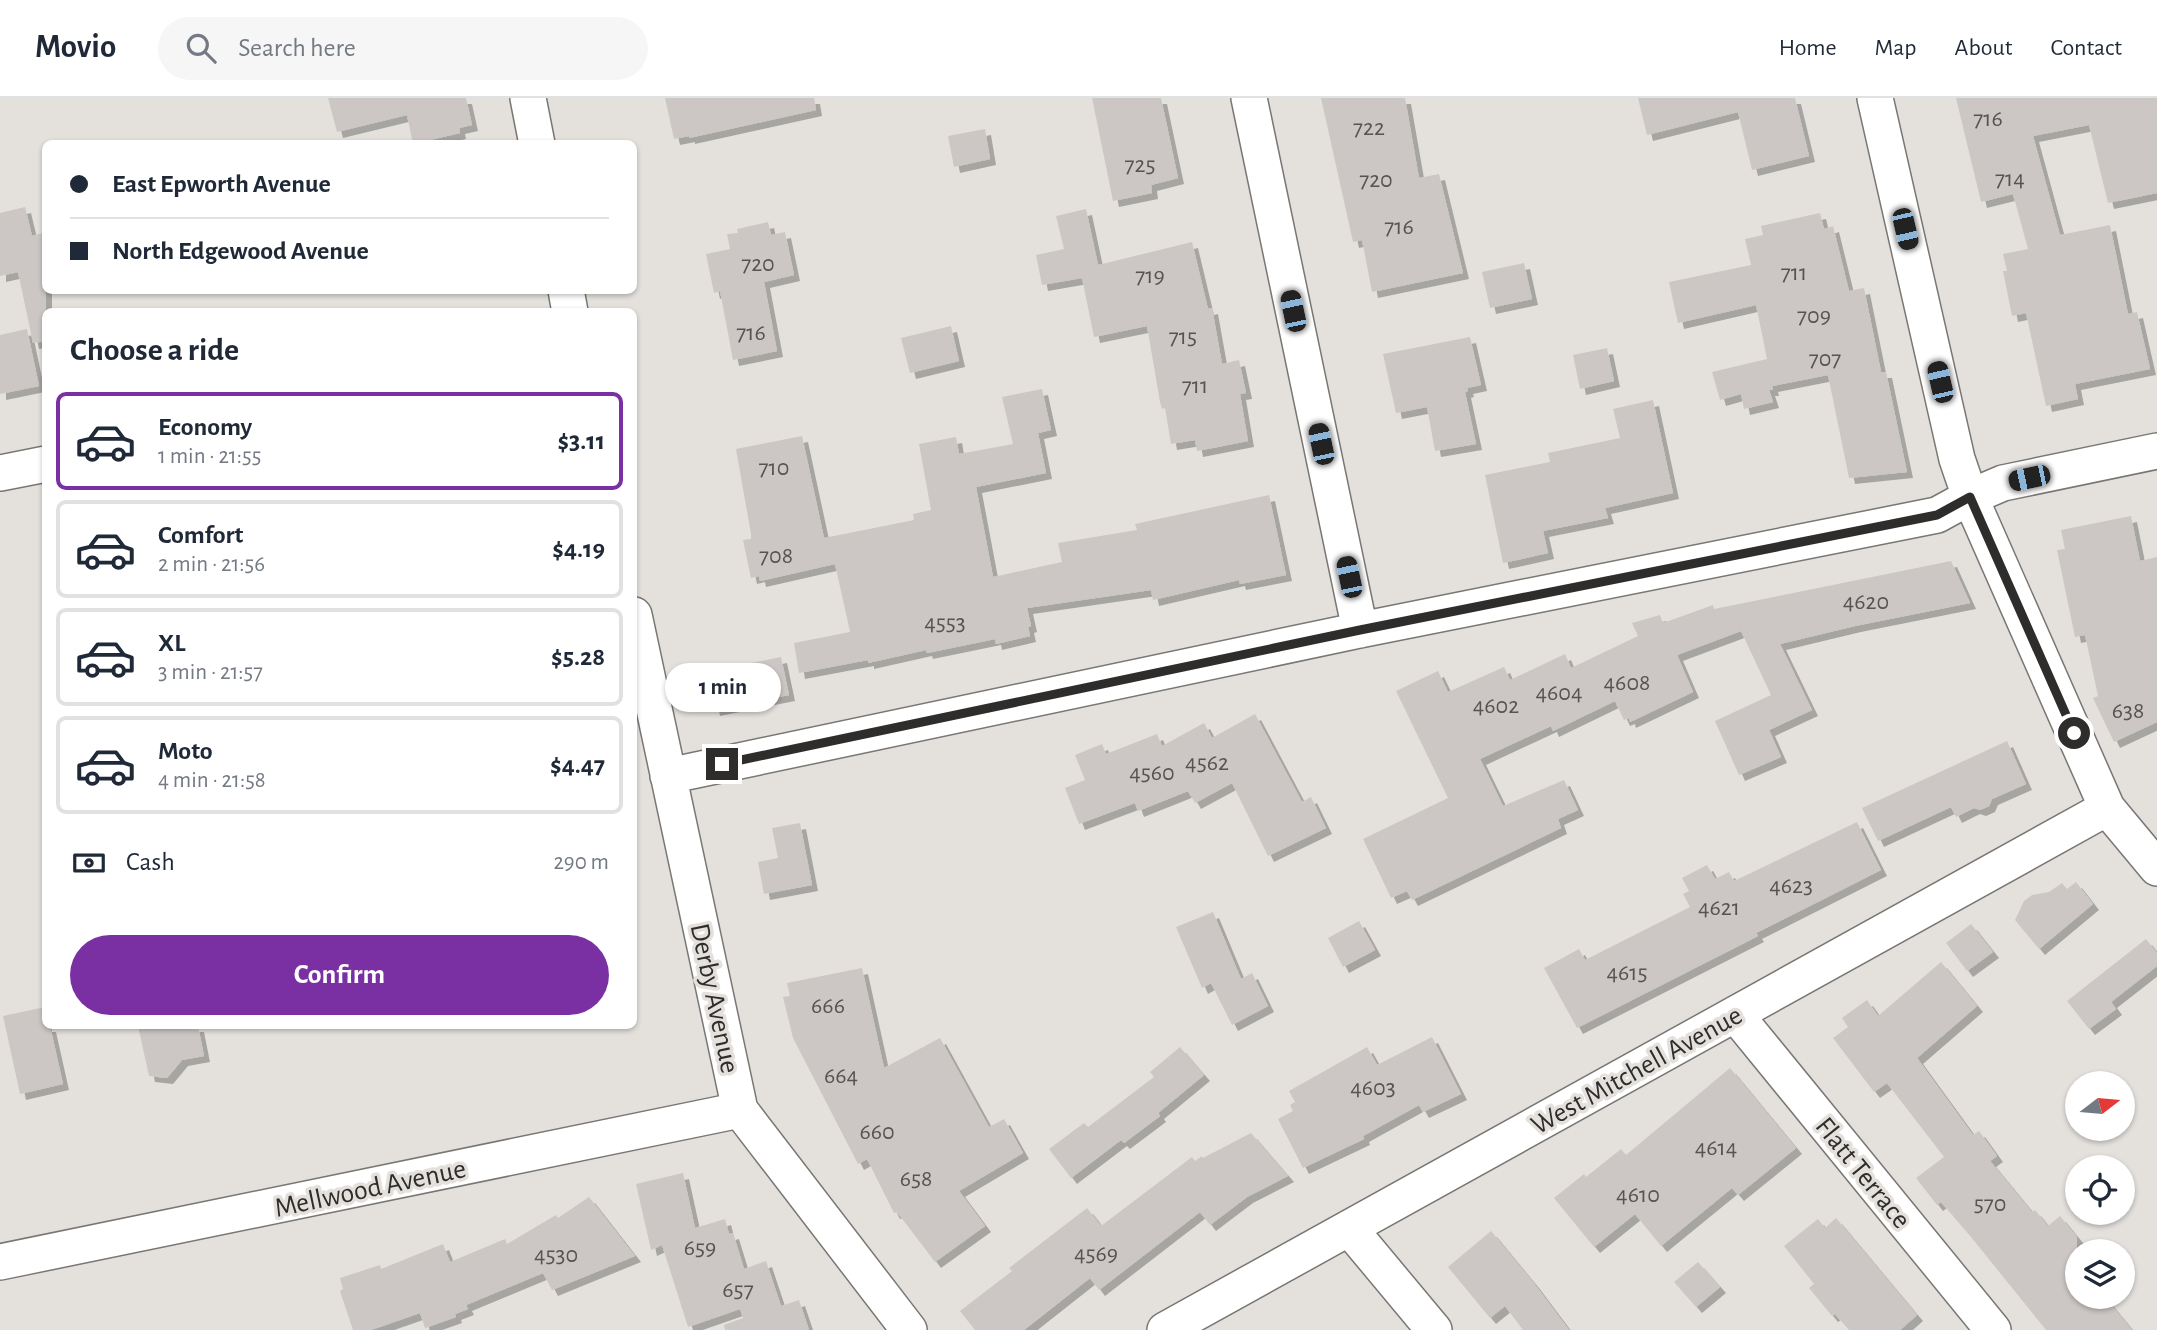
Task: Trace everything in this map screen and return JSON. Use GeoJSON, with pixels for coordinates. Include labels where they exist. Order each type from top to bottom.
{"type":"FeatureCollection","features":[{"type":"Feature","properties":{"kind":"street"},"geometry":{"type":"LineString","coordinates":[[528,98],[536,140]]}},
{"type":"Feature","properties":{"kind":"street"},"geometry":{"type":"LineString","coordinates":[[1250,98],[1360,630]]}},
{"type":"Feature","properties":{"kind":"street"},"geometry":{"type":"LineString","coordinates":[[1875,98],[1957,458],[1970,497],[2106,808],[2157,868]]}},
{"type":"Feature","properties":{"kind":"street"},"geometry":{"type":"LineString","coordinates":[[668,776],[1360,630],[1937,515],[2003,483],[2157,451]]}},
{"type":"Feature","properties":{"kind":"street","name":"Derby Avenue"},"geometry":{"type":"LineString","coordinates":[[637,629],[740,1110],[909,1330]]}},
{"type":"Feature","properties":{"kind":"street","name":"West Mitchell Avenue"},"geometry":{"type":"LineString","coordinates":[[1165,1330],[2106,808]]}},
{"type":"Feature","properties":{"kind":"street","name":"Flatt Terrace"},"geometry":{"type":"LineString","coordinates":[[1735,1014],[1993,1330]]}},
{"type":"Feature","properties":{"kind":"street","name":"Mellwood Avenue"},"geometry":{"type":"LineString","coordinates":[[0,1262],[740,1110]]}},
{"type":"Feature","properties":{"kind":"street"},"geometry":{"type":"LineString","coordinates":[[1349,1228],[1434,1330]]}},
{"type":"Feature","properties":{"kind":"building"},"geometry":{"type":"Polygon","coordinates":[[[328,98],[466,98],[472,125],[459,128],[460,133],[430,140],[412,140],[407,115],[337,132],[328,98]]]}},
{"type":"Feature","properties":{"kind":"building"},"geometry":{"type":"Polygon","coordinates":[[[665,98],[814,98],[816,110],[674,139],[665,98]]]}},
{"type":"Feature","properties":{"kind":"building"},"geometry":{"type":"Polygon","coordinates":[[[1092,98],[1161,98],[1178,178],[1151,185],[1152,193],[1113,201],[1092,98]]]}},
{"type":"Feature","properties":{"kind":"building"},"geometry":{"type":"Polygon","coordinates":[[[1321,98],[1405,98],[1419,178],[1439,174],[1463,273],[1372,292],[1362,240],[1353,242],[1321,98]]]}},
{"type":"Feature","properties":{"kind":"building"},"geometry":{"type":"Polygon","coordinates":[[[1638,98],[1795,98],[1809,156],[1752,170],[1738,112],[1647,135],[1638,98]]]}},
{"type":"Feature","properties":{"kind":"building"},"geometry":{"type":"Polygon","coordinates":[[[1956,98],[2157,98],[2157,193],[2108,203],[2089,125],[2033,136],[2060,235],[2110,225],[2128,314],[2137,312],[2150,369],[2075,384],[2078,399],[2046,406],[2026,313],[2012,316],[2003,271],[2007,271],[2003,254],[2028,249],[2013,194],[1981,202],[1956,98]]]}},
{"type":"Feature","properties":{"kind":"building"},"geometry":{"type":"Polygon","coordinates":[[[985,129],[990,159],[954,167],[948,136],[985,129]]]}},
{"type":"Feature","properties":{"kind":"building"},"geometry":{"type":"Polygon","coordinates":[[[25,207],[32,236],[42,233],[42,294],[46,294],[46,308],[42,308],[42,342],[33,343],[18,272],[0,276],[0,213],[25,207]]]}},
{"type":"Feature","properties":{"kind":"building"},"geometry":{"type":"Polygon","coordinates":[[[1086,209],[1098,265],[1192,242],[1208,309],[1212,308],[1222,364],[1239,360],[1246,393],[1240,394],[1248,441],[1197,451],[1195,440],[1171,444],[1165,408],[1162,409],[1160,402],[1147,326],[1094,337],[1082,278],[1042,285],[1036,255],[1064,249],[1056,216],[1086,209]]]}},
{"type":"Feature","properties":{"kind":"building"},"geometry":{"type":"Polygon","coordinates":[[[1820,213],[1824,229],[1833,226],[1849,291],[1864,288],[1881,372],[1886,372],[1907,472],[1849,478],[1828,375],[1772,386],[1773,390],[1769,390],[1773,402],[1744,409],[1741,394],[1720,400],[1712,372],[1767,359],[1756,305],[1678,323],[1669,282],[1751,265],[1745,239],[1763,235],[1761,226],[1820,213]]]}},
{"type":"Feature","properties":{"kind":"building"},"geometry":{"type":"Polygon","coordinates":[[[768,222],[771,235],[785,232],[794,275],[764,282],[777,351],[733,360],[720,291],[714,293],[706,254],[730,249],[727,234],[738,233],[737,229],[768,222]]]}},
{"type":"Feature","properties":{"kind":"building"},"geometry":{"type":"Polygon","coordinates":[[[1524,263],[1532,299],[1490,308],[1482,272],[1524,263]]]}},
{"type":"Feature","properties":{"kind":"building"},"geometry":{"type":"Polygon","coordinates":[[[951,326],[959,361],[910,373],[901,338],[951,326]]]}},
{"type":"Feature","properties":{"kind":"building"},"geometry":{"type":"Polygon","coordinates":[[[27,329],[39,386],[0,394],[0,335],[27,329]]]}},
{"type":"Feature","properties":{"kind":"building"},"geometry":{"type":"Polygon","coordinates":[[[1470,337],[1481,385],[1467,388],[1468,391],[1465,392],[1476,444],[1435,451],[1427,407],[1396,413],[1383,354],[1470,337]]]}},
{"type":"Feature","properties":{"kind":"building"},"geometry":{"type":"Polygon","coordinates":[[[1607,348],[1614,381],[1580,389],[1573,355],[1607,348]]]}},
{"type":"Feature","properties":{"kind":"building"},"geometry":{"type":"Polygon","coordinates":[[[1042,389],[1051,430],[1038,433],[1046,473],[976,487],[993,577],[1062,562],[1058,543],[1137,530],[1135,524],[1269,495],[1286,575],[1240,584],[1239,580],[1153,600],[1151,590],[1027,608],[1030,636],[996,644],[995,639],[927,653],[926,650],[868,663],[868,660],[799,673],[794,643],[850,632],[835,564],[760,581],[759,576],[751,578],[743,540],[751,539],[751,534],[736,449],[802,436],[824,538],[914,520],[913,514],[931,510],[919,444],[956,437],[959,454],[1013,444],[1002,397],[1042,389]]]}},
{"type":"Feature","properties":{"kind":"building"},"geometry":{"type":"Polygon","coordinates":[[[1653,400],[1673,493],[1605,508],[1608,518],[1543,531],[1548,553],[1503,563],[1485,475],[1550,462],[1548,453],[1620,438],[1613,409],[1653,400]]]}},
{"type":"Feature","properties":{"kind":"building"},"geometry":{"type":"Polygon","coordinates":[[[2131,516],[2140,561],[2157,557],[2157,722],[2114,742],[2093,698],[2098,696],[2085,635],[2075,637],[2057,550],[2065,549],[2061,530],[2131,516]]]}},
{"type":"Feature","properties":{"kind":"building"},"geometry":{"type":"Polygon","coordinates":[[[1951,561],[1970,603],[1780,644],[1812,710],[1769,730],[1781,757],[1739,775],[1715,721],[1771,695],[1741,631],[1677,655],[1693,692],[1630,722],[1629,718],[1624,720],[1615,701],[1553,731],[1551,726],[1480,759],[1503,806],[1564,780],[1578,810],[1558,819],[1561,828],[1412,900],[1407,891],[1391,898],[1363,839],[1448,798],[1396,691],[1438,671],[1448,692],[1504,667],[1510,680],[1565,654],[1571,668],[1638,636],[1632,623],[1660,615],[1663,623],[1713,605],[1714,609],[1951,561]]]}},
{"type":"Feature","properties":{"kind":"building"},"geometry":{"type":"Polygon","coordinates":[[[781,657],[789,695],[714,710],[707,672],[781,657]]]}},
{"type":"Feature","properties":{"kind":"building"},"geometry":{"type":"Polygon","coordinates":[[[1255,714],[1302,802],[1311,797],[1326,828],[1268,856],[1232,783],[1195,803],[1188,791],[1138,811],[1135,803],[1079,824],[1065,788],[1085,780],[1075,755],[1102,744],[1106,754],[1157,734],[1162,746],[1204,723],[1212,738],[1255,714]]]}},
{"type":"Feature","properties":{"kind":"building"},"geometry":{"type":"Polygon","coordinates":[[[2007,741],[2026,784],[1992,799],[1989,806],[1980,810],[1974,808],[1956,817],[1951,807],[1878,841],[1862,808],[2007,741]]]}},
{"type":"Feature","properties":{"kind":"building"},"geometry":{"type":"Polygon","coordinates":[[[1857,822],[1881,870],[1577,1028],[1544,968],[1579,949],[1585,960],[1690,907],[1683,894],[1689,891],[1682,878],[1707,865],[1715,879],[1729,872],[1734,881],[1857,822]]]}},
{"type":"Feature","properties":{"kind":"building"},"geometry":{"type":"Polygon","coordinates":[[[800,823],[812,885],[764,894],[758,862],[778,858],[772,828],[800,823]]]}},
{"type":"Feature","properties":{"kind":"building"},"geometry":{"type":"Polygon","coordinates":[[[2076,882],[2093,904],[2039,949],[2015,920],[2024,901],[2032,895],[2049,892],[2062,883],[2067,889],[2076,882]]]}},
{"type":"Feature","properties":{"kind":"building"},"geometry":{"type":"Polygon","coordinates":[[[1213,912],[1241,979],[1252,973],[1268,1006],[1232,1025],[1211,983],[1202,988],[1176,927],[1213,912]]]}},
{"type":"Feature","properties":{"kind":"building"},"geometry":{"type":"Polygon","coordinates":[[[1359,921],[1375,950],[1343,967],[1328,938],[1359,921]]]}},
{"type":"Feature","properties":{"kind":"building"},"geometry":{"type":"Polygon","coordinates":[[[1971,924],[1993,952],[1967,971],[1946,943],[1971,924]]]}},
{"type":"Feature","properties":{"kind":"building"},"geometry":{"type":"Polygon","coordinates":[[[2146,939],[2157,953],[2157,966],[2111,1002],[2116,1009],[2089,1029],[2067,1001],[2146,939]]]}},
{"type":"Feature","properties":{"kind":"building"},"geometry":{"type":"Polygon","coordinates":[[[1941,962],[1977,1006],[1917,1058],[1973,1135],[1979,1131],[1997,1156],[1990,1161],[2032,1212],[2035,1210],[2048,1226],[2060,1216],[2077,1237],[2065,1239],[2065,1309],[2115,1309],[2132,1330],[2046,1330],[1941,1202],[1937,1205],[1916,1178],[1944,1157],[1887,1083],[1874,1092],[1833,1038],[1848,1027],[1842,1018],[1867,1000],[1878,1016],[1941,962]]]}},
{"type":"Feature","properties":{"kind":"building"},"geometry":{"type":"Polygon","coordinates":[[[862,968],[884,1068],[940,1038],[989,1127],[1004,1119],[1023,1153],[959,1191],[985,1226],[935,1262],[897,1212],[894,1213],[867,1159],[858,1164],[793,1038],[783,997],[790,996],[787,983],[862,968]]]}},
{"type":"Feature","properties":{"kind":"building"},"geometry":{"type":"Polygon","coordinates":[[[42,1008],[42,1029],[51,1029],[63,1084],[20,1094],[3,1016],[42,1008]]]}},
{"type":"Feature","properties":{"kind":"building"},"geometry":{"type":"Polygon","coordinates":[[[139,1029],[199,1029],[204,1056],[182,1060],[167,1078],[149,1076],[139,1029]]]}},
{"type":"Feature","properties":{"kind":"building"},"geometry":{"type":"Polygon","coordinates":[[[1432,1037],[1461,1094],[1423,1112],[1419,1105],[1363,1136],[1364,1139],[1303,1168],[1278,1119],[1293,1111],[1290,1105],[1295,1102],[1289,1091],[1367,1047],[1377,1065],[1432,1037]]]}},
{"type":"Feature","properties":{"kind":"building"},"geometry":{"type":"Polygon","coordinates":[[[1180,1047],[1204,1075],[1158,1113],[1160,1116],[1124,1143],[1121,1140],[1071,1178],[1049,1149],[1084,1123],[1088,1127],[1154,1077],[1150,1072],[1180,1047]]]}},
{"type":"Feature","properties":{"kind":"building"},"geometry":{"type":"Polygon","coordinates":[[[1730,1068],[1796,1148],[1738,1195],[1732,1188],[1661,1246],[1635,1214],[1594,1247],[1554,1198],[1621,1149],[1626,1155],[1730,1068]]]}},
{"type":"Feature","properties":{"kind":"building"},"geometry":{"type":"Polygon","coordinates":[[[1251,1133],[1288,1176],[1247,1197],[1210,1225],[1200,1212],[1099,1290],[1090,1278],[1024,1330],[975,1330],[960,1311],[1012,1271],[1009,1268],[1087,1208],[1101,1226],[1192,1157],[1195,1161],[1202,1156],[1203,1158],[1251,1133]]]}},
{"type":"Feature","properties":{"kind":"building"},"geometry":{"type":"Polygon","coordinates":[[[683,1173],[695,1228],[725,1219],[729,1234],[733,1233],[744,1269],[766,1261],[781,1306],[799,1300],[809,1330],[725,1330],[724,1325],[743,1318],[740,1309],[688,1327],[662,1245],[651,1250],[636,1184],[683,1173]]]}},
{"type":"Feature","properties":{"kind":"building"},"geometry":{"type":"Polygon","coordinates":[[[589,1197],[635,1256],[552,1290],[543,1273],[466,1305],[468,1309],[455,1314],[456,1317],[425,1328],[420,1313],[371,1330],[353,1330],[340,1291],[343,1289],[340,1278],[380,1265],[381,1269],[443,1244],[450,1262],[505,1239],[507,1244],[556,1215],[558,1218],[589,1197]]]}},
{"type":"Feature","properties":{"kind":"building"},"geometry":{"type":"Polygon","coordinates":[[[1836,1218],[1917,1315],[1900,1330],[1849,1330],[1835,1314],[1832,1316],[1809,1288],[1814,1284],[1784,1246],[1818,1219],[1825,1228],[1836,1218]]]}},
{"type":"Feature","properties":{"kind":"building"},"geometry":{"type":"Polygon","coordinates":[[[1491,1231],[1569,1330],[1523,1330],[1505,1306],[1490,1318],[1448,1267],[1491,1231]]]}},
{"type":"Feature","properties":{"kind":"building"},"geometry":{"type":"Polygon","coordinates":[[[1698,1262],[1720,1287],[1696,1307],[1674,1282],[1698,1262]]]}},
{"type":"Feature","properties":{"kind":"route"},"geometry":{"type":"LineString","coordinates":[[722,764],[1360,630],[1937,515],[1970,497],[2074,733]]}}]}
